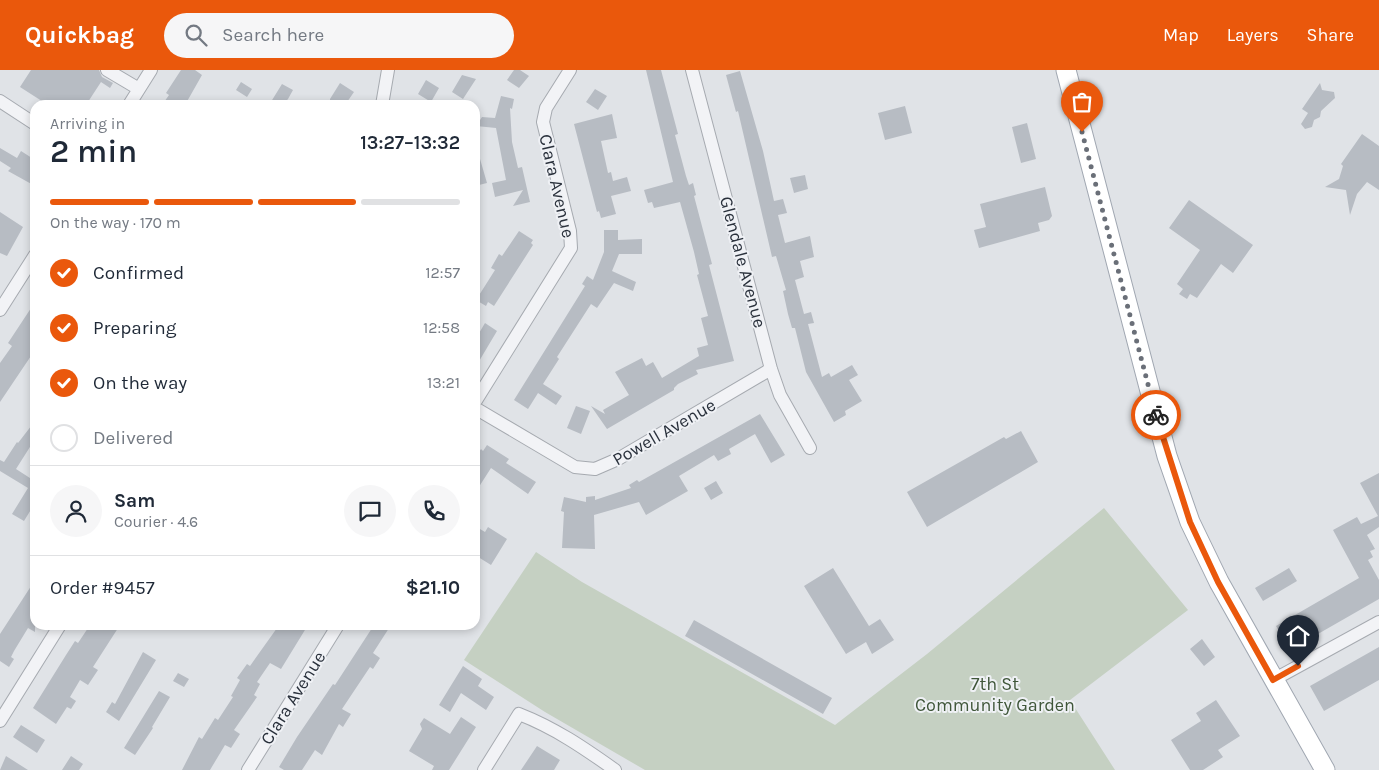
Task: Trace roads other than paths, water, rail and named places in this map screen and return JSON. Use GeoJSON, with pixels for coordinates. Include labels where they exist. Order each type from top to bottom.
{"type":"FeatureCollection","features":[{"type":"Feature","properties":{"kind":"main road"},"geometry":{"type":"LineString","coordinates":[[1066,70],[1141,360],[1181,498],[1218,582],[1325,770]]}},
{"type":"Feature","properties":{"kind":"street"},"geometry":{"type":"LineString","coordinates":[[107,70],[139,90]]}},
{"type":"Feature","properties":{"kind":"street"},"geometry":{"type":"LineString","coordinates":[[132,100],[151,70]]}},
{"type":"Feature","properties":{"kind":"street"},"geometry":{"type":"LineString","coordinates":[[383,100],[388,70]]}},
{"type":"Feature","properties":{"kind":"street","name":"Clara Avenue"},"geometry":{"type":"LineString","coordinates":[[480,394],[571,248],[570,232],[543,122],[546,108],[570,70]]}},
{"type":"Feature","properties":{"kind":"street","name":"Glendale Avenue"},"geometry":{"type":"LineString","coordinates":[[692,70],[780,395],[810,448]]}},
{"type":"Feature","properties":{"kind":"street"},"geometry":{"type":"LineString","coordinates":[[0,101],[30,121]]}},
{"type":"Feature","properties":{"kind":"street"},"geometry":{"type":"LineString","coordinates":[[0,310],[30,263]]}},
{"type":"Feature","properties":{"kind":"street","name":"Powell Avenue"},"geometry":{"type":"LineString","coordinates":[[480,411],[563,462],[581,469],[595,469],[618,459],[772,369]]}},
{"type":"Feature","properties":{"kind":"street"},"geometry":{"type":"LineString","coordinates":[[1273,680],[1379,622]]}},
{"type":"Feature","properties":{"kind":"street"},"geometry":{"type":"LineString","coordinates":[[0,721],[57,630]]}},
{"type":"Feature","properties":{"kind":"street","name":"Clara Avenue"},"geometry":{"type":"LineString","coordinates":[[248,770],[335,630]]}},
{"type":"Feature","properties":{"kind":"street"},"geometry":{"type":"LineString","coordinates":[[484,770],[519,714],[564,734],[615,770]]}},
{"type":"Feature","properties":{"kind":"park label","name":"7th St Community Garden"},"geometry":{"type":"Point","coordinates":[995,694]}}]}
